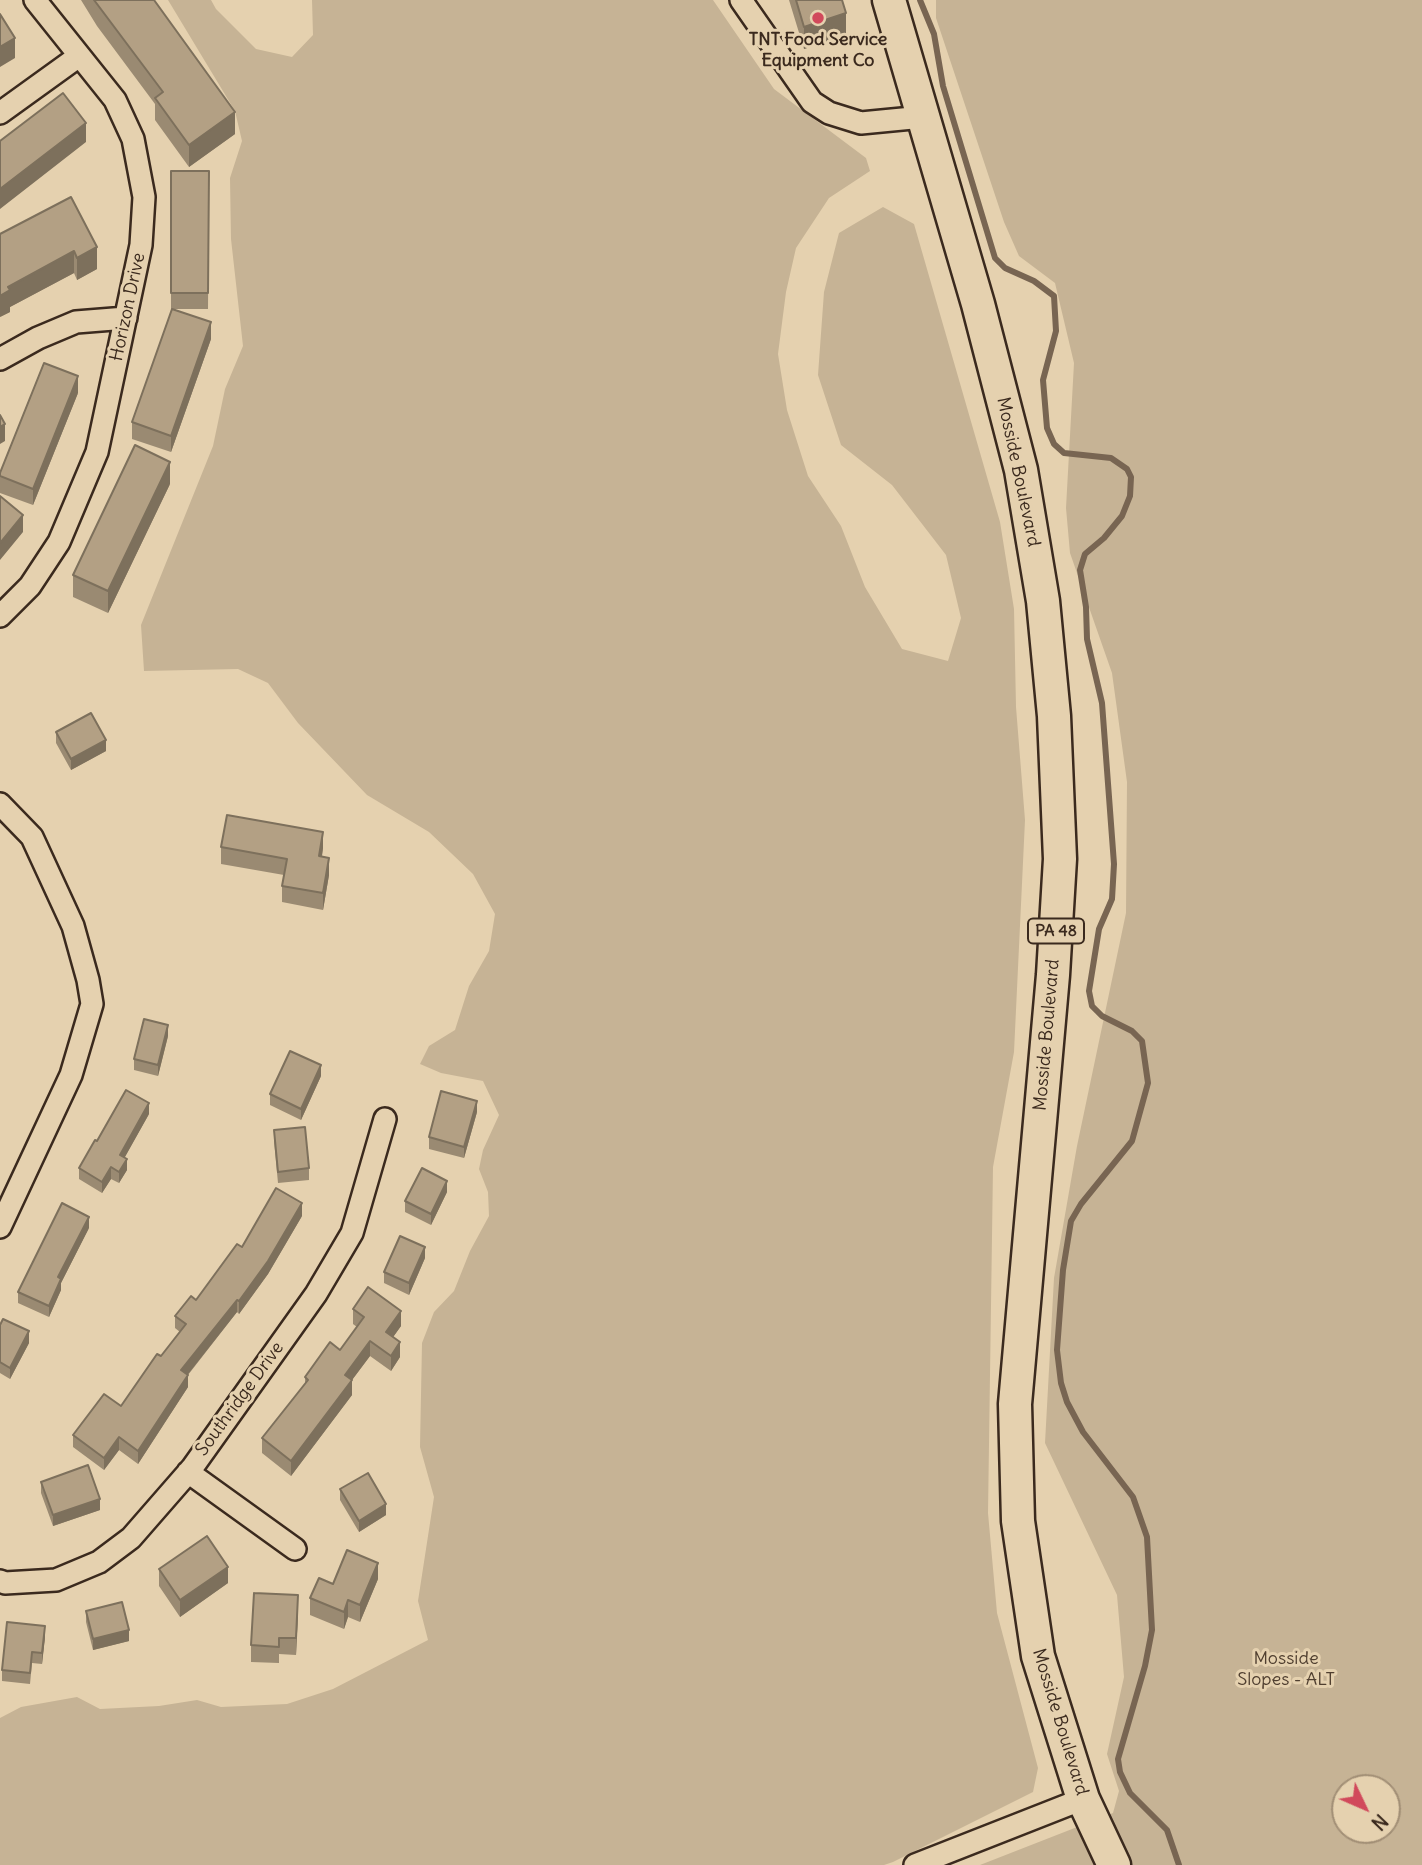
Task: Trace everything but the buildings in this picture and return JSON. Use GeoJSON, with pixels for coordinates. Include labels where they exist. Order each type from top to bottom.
{"type":"FeatureCollection","features":[{"type":"Feature","properties":{"kind":"main road","name":"Mosside Boulevard"},"geometry":{"type":"LineString","coordinates":[[889,0],[978,304],[1021,470],[1044,601],[1054,716],[1060,859],[1053,975],[1015,1404],[1018,1521],[1038,1656],[1083,1800],[1114,1865]]}},
{"type":"Feature","properties":{"kind":"street","name":"Horizon Drive"},"geometry":{"type":"LineString","coordinates":[[0,616],[30,586],[60,542],[97,452],[141,245],[144,197],[133,139],[115,100],[34,0]]}},
{"type":"Feature","properties":{"kind":"street"},"geometry":{"type":"LineString","coordinates":[[741,0],[812,102],[829,113],[861,123],[923,117]]}},
{"type":"Feature","properties":{"kind":"street"},"geometry":{"type":"LineString","coordinates":[[0,113],[79,56]]}},
{"type":"Feature","properties":{"kind":"street"},"geometry":{"type":"LineString","coordinates":[[0,359],[38,338],[76,322],[126,318]]}},
{"type":"Feature","properties":{"kind":"street"},"geometry":{"type":"LineString","coordinates":[[0,804],[32,837],[58,893],[73,926],[92,1004],[71,1075],[0,1227]]}},
{"type":"Feature","properties":{"kind":"street","name":"Southridge Drive"},"geometry":{"type":"LineString","coordinates":[[0,1581],[55,1580],[99,1562],[131,1538],[187,1472],[316,1294],[352,1234],[384,1119]]}},
{"type":"Feature","properties":{"kind":"street"},"geometry":{"type":"LineString","coordinates":[[187,1472],[295,1549]]}},
{"type":"Feature","properties":{"kind":"street"},"geometry":{"type":"LineString","coordinates":[[915,1865],[1083,1800]]}},
{"type":"Feature","properties":{"kind":"green space"},"geometry":{"type":"Polygon","coordinates":[[[168,0],[211,0],[216,9],[256,49],[292,57],[313,35],[312,0],[713,0],[774,89],[866,158],[870,171],[829,198],[796,248],[786,292],[778,354],[787,410],[808,476],[841,526],[865,587],[902,649],[948,661],[961,618],[946,555],[892,485],[841,445],[818,375],[824,292],[839,233],[883,207],[914,224],[1000,522],[1014,609],[1016,707],[1025,820],[1014,1052],[993,1167],[988,1513],[997,1613],[1038,1768],[1033,1792],[893,1862],[884,1865],[0,1865],[0,1718],[21,1707],[77,1697],[100,1709],[159,1706],[197,1700],[221,1707],[287,1704],[333,1689],[428,1640],[418,1601],[434,1497],[420,1447],[422,1343],[434,1312],[454,1291],[470,1251],[489,1216],[488,1192],[479,1169],[483,1150],[499,1115],[483,1081],[441,1073],[420,1064],[429,1046],[455,1030],[469,986],[489,951],[495,914],[473,874],[429,832],[367,795],[298,723],[268,683],[238,669],[144,671],[141,625],[213,446],[225,389],[243,346],[231,239],[230,178],[242,141],[235,111],[168,0]]]}},
{"type":"Feature","properties":{"kind":"green space","name":"Mosside Slopes - ALT"},"geometry":{"type":"Polygon","coordinates":[[[936,0],[1422,0],[1422,1865],[980,1865],[1113,1813],[1119,1791],[1107,1754],[1124,1677],[1117,1595],[1045,1443],[1054,1278],[1077,1146],[1126,913],[1127,782],[1112,673],[1070,553],[1066,508],[1074,363],[1055,283],[1019,256],[1004,222],[936,18],[936,0]]]}},
{"type":"Feature","properties":{"kind":"waterway"},"geometry":{"type":"LineString","coordinates":[[920,0],[934,34],[943,86],[995,258],[1005,268],[1034,281],[1054,296],[1056,331],[1043,380],[1047,428],[1054,444],[1064,453],[1111,458],[1127,469],[1131,477],[1130,496],[1122,516],[1104,538],[1085,554],[1080,570],[1086,607],[1087,639],[1102,703],[1114,864],[1112,899],[1099,929],[1089,991],[1092,1006],[1102,1016],[1132,1031],[1142,1041],[1148,1083],[1132,1141],[1081,1204],[1071,1221],[1063,1270],[1057,1350],[1061,1383],[1067,1402],[1083,1432],[1133,1497],[1147,1537],[1152,1630],[1145,1666],[1118,1759],[1120,1772],[1130,1793],[1167,1830],[1179,1865]]}},
{"type":"Feature","properties":{"kind":"place","name":"TNT Food Service Equipment Co"},"geometry":{"type":"Point","coordinates":[818,18]}}]}
